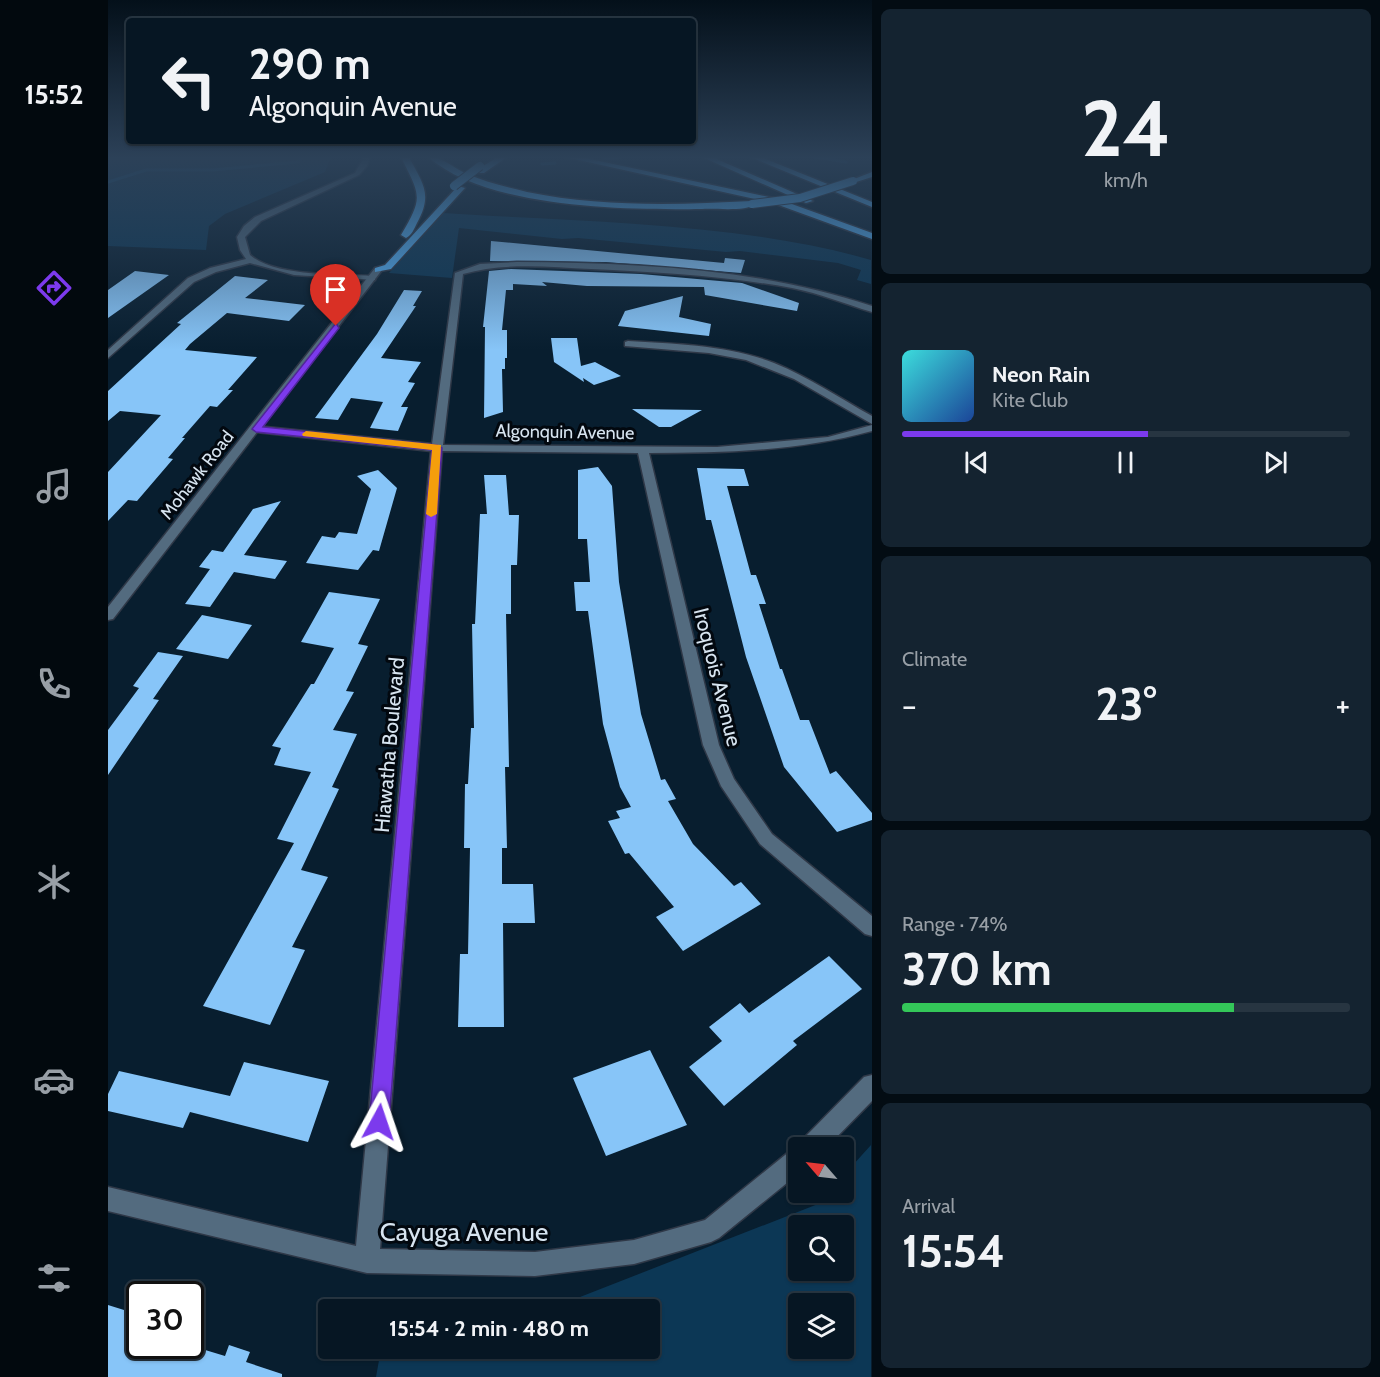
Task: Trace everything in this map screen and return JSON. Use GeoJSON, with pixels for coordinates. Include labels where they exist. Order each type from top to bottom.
{"type":"FeatureCollection","features":[{"type":"Feature","properties":{"kind":"highway"},"geometry":{"type":"LineString","coordinates":[[406,235],[414,221]]}},
{"type":"Feature","properties":{"kind":"highway"},"geometry":{"type":"LineString","coordinates":[[421,221],[378,265],[378,270],[388,267],[427,221]]}},
{"type":"Feature","properties":{"kind":"highway"},"geometry":{"type":"LineString","coordinates":[[831,221],[872,236]]}},
{"type":"Feature","properties":{"kind":"highway"},"geometry":{"type":"LineString","coordinates":[[856,221],[872,228]]}},
{"type":"Feature","properties":{"kind":"street"},"geometry":{"type":"LineString","coordinates":[[252,260],[245,254],[241,237],[247,228],[258,221]]}},
{"type":"Feature","properties":{"kind":"street"},"geometry":{"type":"LineString","coordinates":[[108,355],[113,345],[191,280],[231,264],[252,260],[292,270],[372,278]]}},
{"type":"Feature","properties":{"kind":"street","name":"Hiawatha Boulevard"},"geometry":{"type":"LineString","coordinates":[[367,1261],[437,448],[459,273],[467,267],[496,265],[587,266],[741,279],[792,286],[842,298],[872,309]]}},
{"type":"Feature","properties":{"kind":"street","name":"Mohawk Road"},"geometry":{"type":"LineString","coordinates":[[108,616],[378,270]]}},
{"type":"Feature","properties":{"kind":"street"},"geometry":{"type":"LineString","coordinates":[[628,344],[691,347],[759,361],[788,372],[872,421]]}},
{"type":"Feature","properties":{"kind":"street","name":"Algonquin Avenue"},"geometry":{"type":"LineString","coordinates":[[256,429],[437,448],[717,450],[828,440],[872,428]]}},
{"type":"Feature","properties":{"kind":"street","name":"Iroquois Avenue"},"geometry":{"type":"LineString","coordinates":[[643,450],[711,746],[728,783],[766,839],[872,928]]}},
{"type":"Feature","properties":{"kind":"street"},"geometry":{"type":"LineString","coordinates":[[821,1137],[872,1085]]}},
{"type":"Feature","properties":{"kind":"street","name":"Cayuga Avenue"},"geometry":{"type":"LineString","coordinates":[[108,1199],[367,1261],[535,1264],[634,1252],[711,1230],[788,1167]]}},
{"type":"Feature","properties":{"kind":"shaded area"},"geometry":{"type":"Polygon","coordinates":[[[108,221],[215,221],[209,226],[206,250],[108,246],[108,221]]]}},
{"type":"Feature","properties":{"kind":"shaded area"},"geometry":{"type":"Polygon","coordinates":[[[436,221],[591,221],[659,226],[768,238],[821,247],[871,260],[871,284],[857,280],[861,270],[838,263],[740,251],[726,252],[578,238],[562,239],[459,228],[452,278],[389,273],[436,221]]]}},
{"type":"Feature","properties":{"kind":"shaded area"},"geometry":{"type":"Polygon","coordinates":[[[871,1145],[871,1377],[376,1377],[379,1359],[660,1359],[660,1299],[548,1299],[580,1297],[788,1216],[788,1281],[854,1281],[854,1215],[790,1215],[818,1204],[854,1203],[854,1164],[871,1145]]]}},
{"type":"Feature","properties":{"kind":"building"},"geometry":{"type":"Polygon","coordinates":[[[491,241],[724,263],[725,258],[745,260],[741,273],[606,262],[490,261],[491,241]]]}},
{"type":"Feature","properties":{"kind":"building"},"geometry":{"type":"Polygon","coordinates":[[[511,269],[641,274],[742,283],[799,303],[797,311],[705,295],[704,287],[587,286],[542,282],[547,286],[513,284],[513,290],[506,290],[502,330],[507,330],[507,358],[505,358],[505,369],[502,369],[503,412],[484,418],[485,327],[483,327],[489,271],[511,269]]]}},
{"type":"Feature","properties":{"kind":"building"},"geometry":{"type":"Polygon","coordinates":[[[135,271],[169,275],[108,318],[108,290],[135,271]]]}},
{"type":"Feature","properties":{"kind":"building"},"geometry":{"type":"Polygon","coordinates":[[[235,276],[268,280],[245,298],[305,305],[289,321],[227,313],[190,344],[185,350],[257,357],[228,390],[233,390],[217,407],[210,406],[182,438],[185,438],[168,458],[173,459],[137,501],[128,500],[108,521],[108,472],[161,415],[120,411],[108,421],[108,391],[181,324],[177,323],[235,276]]]}},
{"type":"Feature","properties":{"kind":"building"},"geometry":{"type":"Polygon","coordinates":[[[404,290],[422,291],[413,306],[416,306],[381,358],[421,362],[408,382],[415,383],[401,407],[408,407],[398,431],[370,428],[383,402],[351,398],[338,420],[315,418],[377,334],[404,290]]]}},
{"type":"Feature","properties":{"kind":"building"},"geometry":{"type":"Polygon","coordinates":[[[683,296],[679,317],[711,324],[709,336],[618,326],[625,311],[683,296]]]}},
{"type":"Feature","properties":{"kind":"building"},"geometry":{"type":"Polygon","coordinates":[[[551,338],[577,338],[581,366],[595,362],[621,376],[594,385],[583,378],[584,382],[554,362],[551,338]]]}},
{"type":"Feature","properties":{"kind":"building"},"geometry":{"type":"Polygon","coordinates":[[[632,409],[702,410],[671,427],[659,427],[632,409]]]}},
{"type":"Feature","properties":{"kind":"building"},"geometry":{"type":"Polygon","coordinates":[[[598,467],[612,486],[619,582],[641,714],[661,780],[665,779],[676,799],[668,801],[693,844],[734,886],[741,882],[761,904],[683,951],[656,917],[674,907],[629,853],[625,854],[608,821],[620,818],[616,811],[631,807],[620,787],[603,724],[588,611],[576,611],[574,582],[590,582],[587,539],[578,539],[578,470],[598,467]]]}},
{"type":"Feature","properties":{"kind":"building"},"geometry":{"type":"Polygon","coordinates":[[[697,468],[744,469],[749,486],[727,486],[751,575],[756,575],[766,604],[759,604],[780,669],[782,669],[800,720],[809,720],[830,774],[836,771],[872,813],[872,820],[837,832],[784,767],[746,657],[711,520],[706,520],[697,468]]]}},
{"type":"Feature","properties":{"kind":"building"},"geometry":{"type":"Polygon","coordinates":[[[378,470],[397,488],[379,551],[373,550],[358,570],[306,563],[322,536],[335,538],[339,532],[357,534],[371,489],[357,476],[378,470]]]}},
{"type":"Feature","properties":{"kind":"building"},"geometry":{"type":"Polygon","coordinates":[[[484,475],[506,475],[509,515],[519,515],[517,565],[511,565],[511,614],[506,614],[509,767],[505,767],[507,848],[502,848],[502,884],[533,884],[535,923],[503,923],[504,1027],[458,1027],[460,954],[468,954],[470,848],[464,848],[465,784],[468,784],[471,728],[474,728],[472,624],[475,624],[480,514],[487,514],[484,475]]]}},
{"type":"Feature","properties":{"kind":"building"},"geometry":{"type":"Polygon","coordinates":[[[281,501],[244,555],[287,561],[275,579],[234,572],[210,607],[185,604],[210,569],[199,567],[212,550],[223,552],[253,509],[281,501]]]}},
{"type":"Feature","properties":{"kind":"building"},"geometry":{"type":"Polygon","coordinates":[[[329,592],[380,599],[358,644],[368,646],[346,691],[354,692],[333,730],[357,734],[332,787],[339,789],[301,870],[328,877],[292,947],[305,950],[270,1025],[203,1006],[294,843],[277,839],[311,772],[274,765],[281,748],[272,746],[311,684],[314,684],[334,648],[301,642],[329,592]]]}},
{"type":"Feature","properties":{"kind":"building"},"geometry":{"type":"Polygon","coordinates":[[[202,615],[252,625],[228,659],[176,649],[202,615]]]}},
{"type":"Feature","properties":{"kind":"building"},"geometry":{"type":"Polygon","coordinates":[[[158,652],[183,656],[153,699],[159,700],[108,775],[108,730],[139,688],[133,686],[158,652]]]}},
{"type":"Feature","properties":{"kind":"building"},"geometry":{"type":"Polygon","coordinates":[[[829,956],[862,989],[793,1041],[797,1045],[724,1106],[689,1067],[722,1041],[709,1027],[740,1003],[749,1013],[829,956]]]}},
{"type":"Feature","properties":{"kind":"building"},"geometry":{"type":"Polygon","coordinates":[[[650,1050],[687,1125],[606,1156],[573,1078],[650,1050]]]}},
{"type":"Feature","properties":{"kind":"building"},"geometry":{"type":"Polygon","coordinates":[[[244,1062],[329,1081],[308,1142],[190,1112],[183,1128],[108,1111],[108,1094],[119,1071],[230,1096],[244,1062]]]}},
{"type":"Feature","properties":{"kind":"building"},"geometry":{"type":"Polygon","coordinates":[[[108,1305],[126,1311],[126,1359],[204,1359],[204,1350],[225,1356],[229,1345],[250,1352],[246,1362],[282,1374],[282,1377],[108,1377],[108,1305]]]}},
{"type":"Feature","properties":{"kind":"slow traffic"},"geometry":{"type":"LineString","coordinates":[[306,434],[437,448],[431,514]]}},
{"type":"Feature","properties":{"kind":"route"},"geometry":{"type":"LineString","coordinates":[[336,326],[256,429],[437,448],[379,1122]]}}]}
